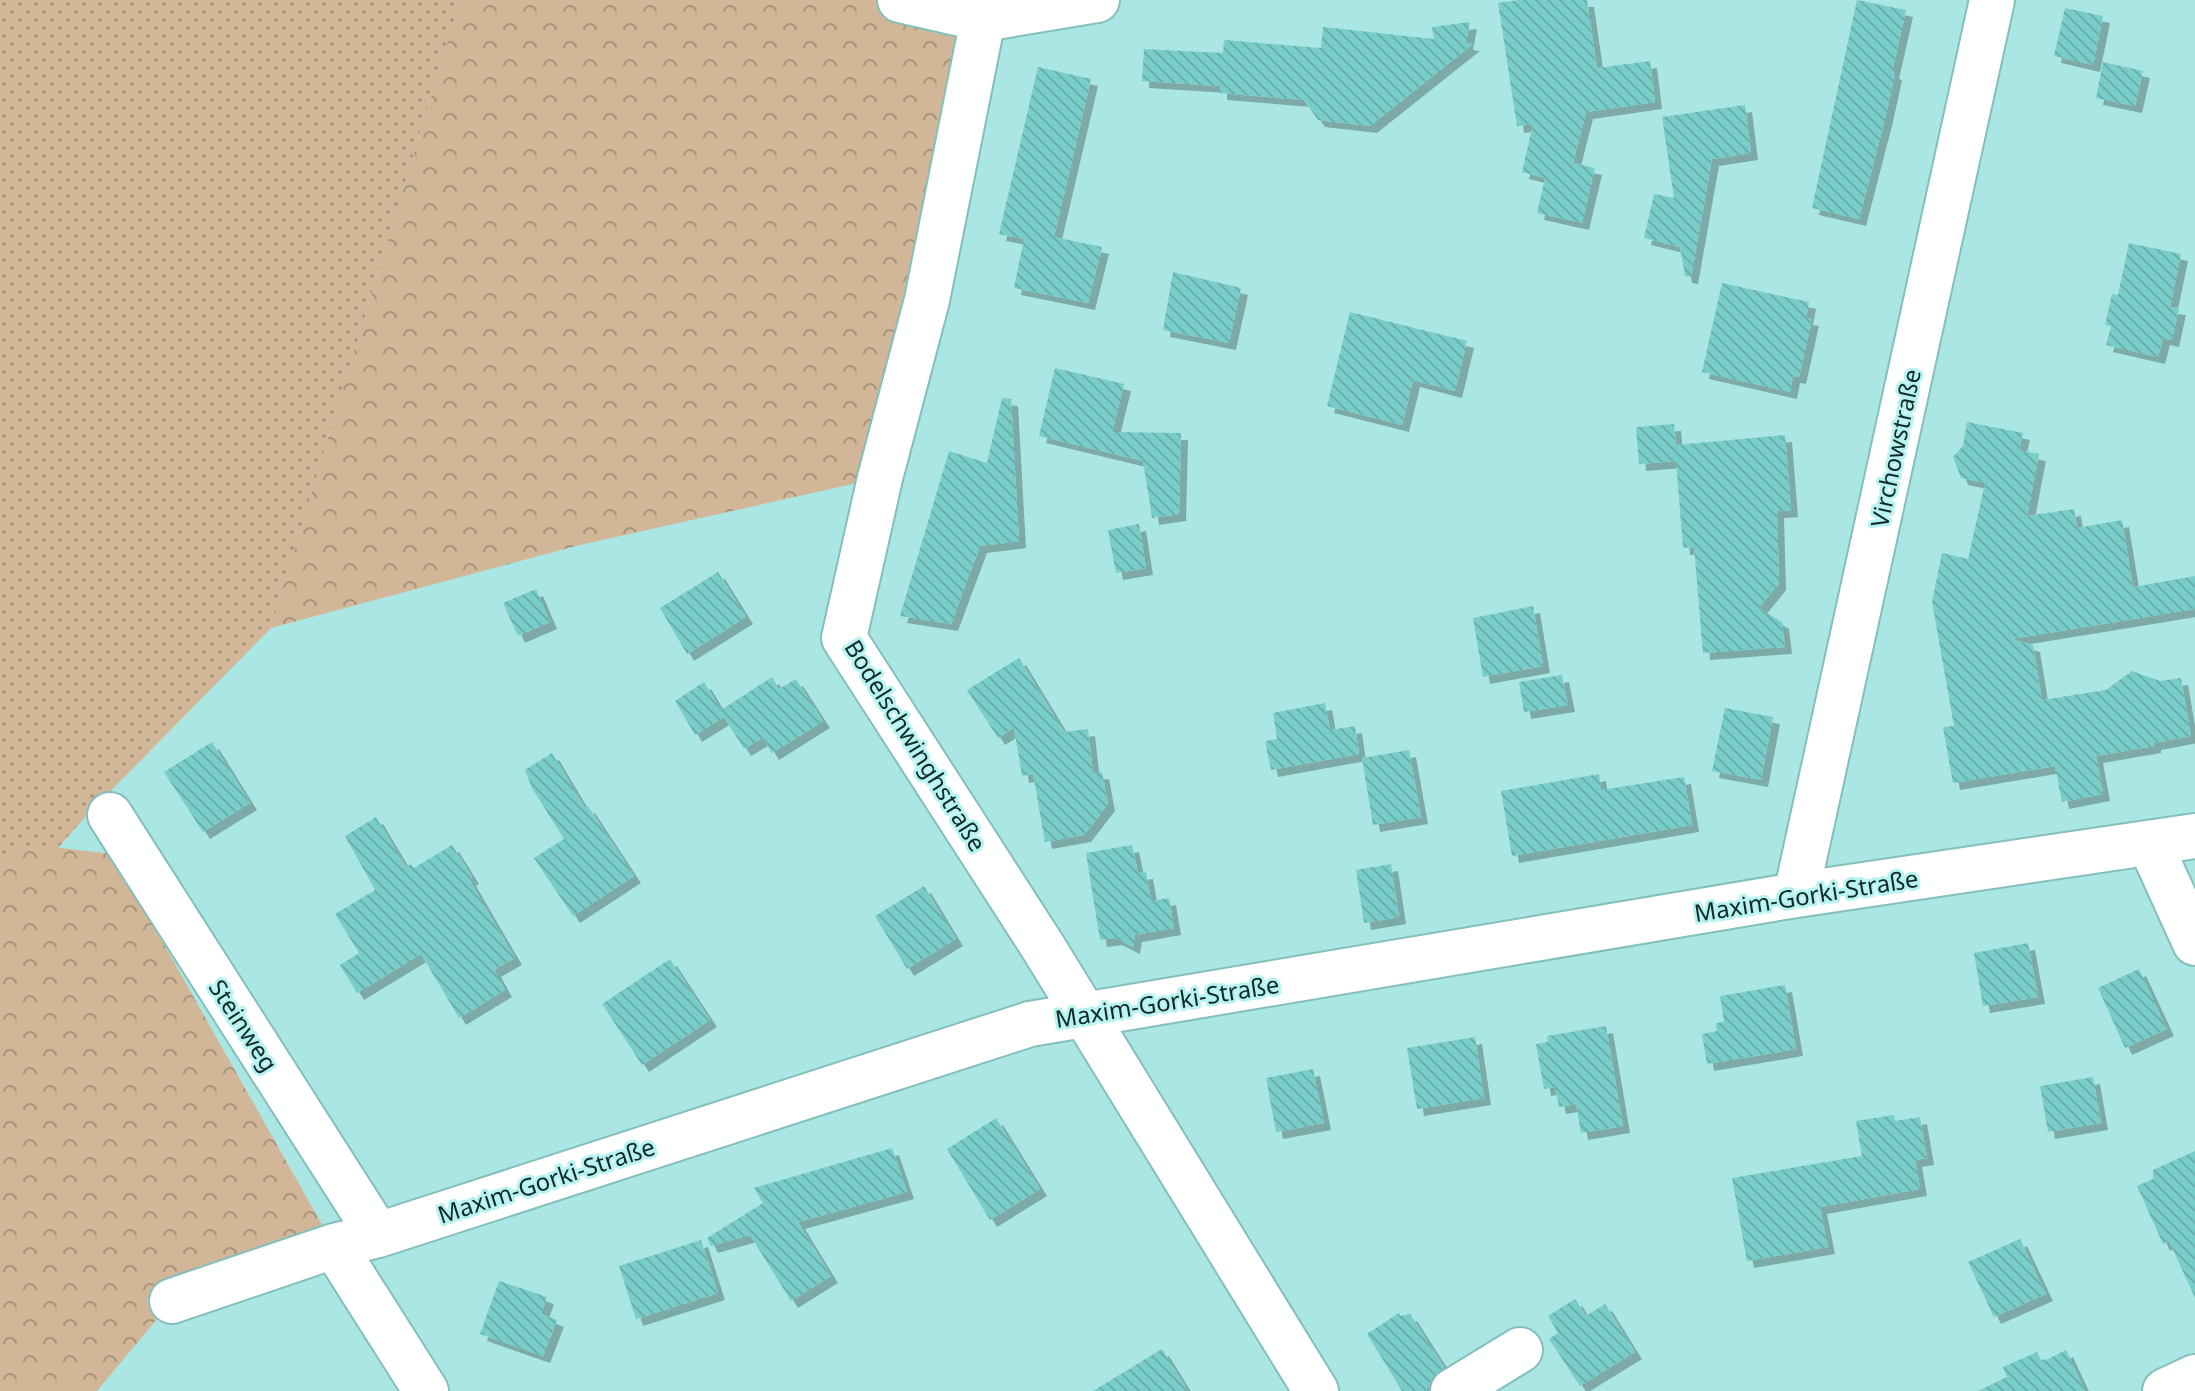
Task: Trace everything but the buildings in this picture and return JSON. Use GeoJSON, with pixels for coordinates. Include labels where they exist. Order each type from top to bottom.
{"type":"FeatureCollection","features":[{"type":"Feature","properties":{"kind":"street"},"geometry":{"type":"LineString","coordinates":[[900,0],[983,19],[1097,0]]}},
{"type":"Feature","properties":{"kind":"street","name":"Virchowstraße"},"geometry":{"type":"LineString","coordinates":[[1796,895],[1992,0]]}},
{"type":"Feature","properties":{"kind":"street","name":"Bodelschwinghstraße"},"geometry":{"type":"LineString","coordinates":[[983,19],[927,300],[880,478],[844,638],[1043,947],[1316,1391]]}},
{"type":"Feature","properties":{"kind":"street","name":"Steinweg"},"geometry":{"type":"LineString","coordinates":[[110,815],[378,1235]]}},
{"type":"Feature","properties":{"kind":"street","name":"Maxim-Gorki-Straße"},"geometry":{"type":"LineString","coordinates":[[172,1301],[334,1246],[378,1235],[1030,1024],[1796,895],[2195,836]]}},
{"type":"Feature","properties":{"kind":"street"},"geometry":{"type":"LineString","coordinates":[[2150,844],[2195,943]]}},
{"type":"Feature","properties":{"kind":"street"},"geometry":{"type":"LineString","coordinates":[[334,1246],[426,1391]]}},
{"type":"Feature","properties":{"kind":"street"},"geometry":{"type":"LineString","coordinates":[[1453,1391],[1520,1350]]}},
{"type":"Feature","properties":{"kind":"street"},"geometry":{"type":"LineString","coordinates":[[2165,1391],[2195,1377]]}},
{"type":"Feature","properties":{"kind":"green space"},"geometry":{"type":"Polygon","coordinates":[[[0,0],[460,0],[271,628],[84,818],[0,915],[0,0]]]}},
{"type":"Feature","properties":{"kind":"green space"},"geometry":{"type":"Polygon","coordinates":[[[460,0],[1097,0],[982,20],[880,478],[580,545],[271,628],[460,0]]]}},
{"type":"Feature","properties":{"kind":"green space"},"geometry":{"type":"Polygon","coordinates":[[[44,846],[113,854],[334,1246],[172,1301],[97,1391],[0,1391],[0,866],[17,850],[44,846]]]}}]}
